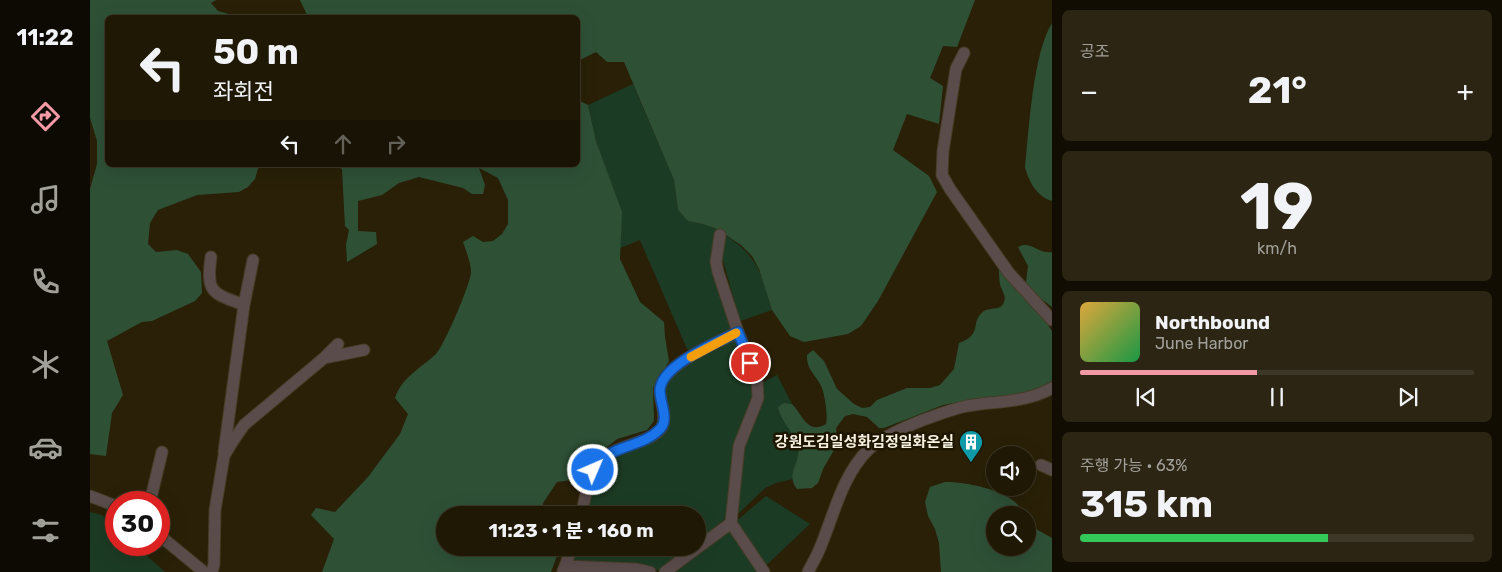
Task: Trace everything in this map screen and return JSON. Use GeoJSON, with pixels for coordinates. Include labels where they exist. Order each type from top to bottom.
{"type":"FeatureCollection","features":[{"type":"Feature","properties":{"kind":"street"},"geometry":{"type":"LineString","coordinates":[[964,53],[956,69],[943,151],[942,174],[950,189],[1009,273],[1052,320]]}},
{"type":"Feature","properties":{"kind":"street"},"geometry":{"type":"LineString","coordinates":[[720,235],[716,262],[718,272],[738,332],[757,379],[758,392],[758,398],[739,446],[731,523],[764,572]]}},
{"type":"Feature","properties":{"kind":"street"},"geometry":{"type":"LineString","coordinates":[[211,257],[209,281],[212,290],[220,296],[244,305]]}},
{"type":"Feature","properties":{"kind":"street"},"geometry":{"type":"LineString","coordinates":[[212,572],[214,564],[215,510],[244,305],[253,260]]}},
{"type":"Feature","properties":{"kind":"street"},"geometry":{"type":"LineString","coordinates":[[583,506],[593,470],[602,458],[611,452],[654,434],[662,427],[664,420],[660,390],[662,382],[669,373],[682,361],[738,332]]}},
{"type":"Feature","properties":{"kind":"street"},"geometry":{"type":"LineString","coordinates":[[224,456],[244,425],[338,344]]}},
{"type":"Feature","properties":{"kind":"street"},"geometry":{"type":"LineString","coordinates":[[324,358],[364,350]]}},
{"type":"Feature","properties":{"kind":"street"},"geometry":{"type":"LineString","coordinates":[[808,572],[820,548],[835,504],[853,470],[869,450],[887,437],[910,425],[934,416],[965,406],[1019,400],[1043,393],[1052,388]]}},
{"type":"Feature","properties":{"kind":"street"},"geometry":{"type":"LineString","coordinates":[[153,491],[162,452]]}},
{"type":"Feature","properties":{"kind":"street"},"geometry":{"type":"LineString","coordinates":[[1041,465],[1052,470]]}},
{"type":"Feature","properties":{"kind":"street"},"geometry":{"type":"LineString","coordinates":[[90,496],[105,502]]}},
{"type":"Feature","properties":{"kind":"street"},"geometry":{"type":"LineString","coordinates":[[665,572],[731,523]]}},
{"type":"Feature","properties":{"kind":"street"},"geometry":{"type":"LineString","coordinates":[[170,544],[204,572]]}},
{"type":"Feature","properties":{"kind":"street"},"geometry":{"type":"LineString","coordinates":[[569,556],[565,569],[627,568],[650,572]]}},
{"type":"Feature","properties":{"kind":"green space"},"geometry":{"type":"Polygon","coordinates":[[[90,0],[216,0],[211,3],[218,11],[229,14],[105,15],[105,167],[258,167],[255,179],[248,187],[239,192],[197,195],[158,210],[150,223],[148,244],[156,252],[177,250],[188,254],[201,272],[202,293],[195,301],[152,321],[142,322],[107,341],[123,395],[112,413],[106,456],[90,454],[90,189],[97,164],[97,141],[90,118],[90,0]]]}},
{"type":"Feature","properties":{"kind":"green space"},"geometry":{"type":"Polygon","coordinates":[[[300,0],[975,0],[957,47],[943,46],[930,78],[943,86],[939,124],[907,114],[893,150],[929,176],[937,192],[878,301],[861,326],[848,334],[804,342],[790,336],[772,310],[759,269],[752,256],[741,245],[717,229],[688,221],[678,210],[674,180],[624,62],[607,62],[596,52],[580,60],[580,15],[307,15],[300,0]]]}},
{"type":"Feature","properties":{"kind":"green space"},"geometry":{"type":"Polygon","coordinates":[[[1052,23],[1052,201],[1042,196],[1034,187],[1025,167],[1036,72],[1040,53],[1052,23]]]}},
{"type":"Feature","properties":{"kind":"green space"},"geometry":{"type":"Polygon","coordinates":[[[633,84],[674,180],[678,210],[688,221],[717,229],[711,266],[733,326],[732,331],[691,351],[687,349],[640,240],[620,248],[621,211],[596,141],[588,105],[633,84]]]}},
{"type":"Feature","properties":{"kind":"green space"},"geometry":{"type":"Polygon","coordinates":[[[580,101],[588,105],[596,141],[622,212],[620,259],[640,302],[664,322],[669,361],[653,388],[654,421],[647,430],[617,439],[590,461],[578,479],[557,482],[543,506],[436,506],[436,556],[557,556],[551,572],[322,572],[334,539],[311,515],[316,508],[335,512],[368,477],[400,434],[408,414],[395,398],[398,391],[412,373],[440,349],[467,288],[471,268],[463,242],[473,236],[483,242],[493,241],[502,234],[508,224],[508,200],[498,178],[479,168],[485,185],[483,194],[472,194],[463,188],[419,177],[399,183],[382,195],[358,201],[358,231],[376,232],[377,244],[347,262],[346,245],[349,230],[345,226],[342,169],[338,167],[580,167],[580,101]]]}},
{"type":"Feature","properties":{"kind":"green space"},"geometry":{"type":"Polygon","coordinates":[[[724,234],[752,259],[761,276],[772,310],[740,321],[721,253],[724,234]]]}},
{"type":"Feature","properties":{"kind":"green space"},"geometry":{"type":"Polygon","coordinates":[[[1023,245],[1044,252],[1052,252],[1052,307],[1028,287],[1026,282],[1028,266],[1018,247],[1023,245]]]}},
{"type":"Feature","properties":{"kind":"green space"},"geometry":{"type":"Polygon","coordinates":[[[999,268],[1052,331],[1052,381],[1045,387],[1020,395],[969,400],[943,405],[884,428],[879,428],[867,417],[853,414],[845,416],[836,428],[838,443],[823,469],[818,483],[812,488],[797,489],[794,484],[793,473],[798,447],[778,407],[784,403],[792,404],[810,425],[820,427],[826,424],[823,392],[820,383],[808,365],[807,355],[813,350],[824,361],[837,389],[854,404],[862,408],[870,407],[877,400],[907,388],[930,388],[940,385],[954,369],[959,343],[967,339],[974,332],[980,315],[984,311],[1003,305],[1005,298],[1000,284],[999,268]]]}},
{"type":"Feature","properties":{"kind":"green space"},"geometry":{"type":"Polygon","coordinates":[[[731,340],[736,340],[755,383],[725,519],[706,534],[706,506],[587,506],[595,475],[603,462],[659,435],[661,406],[664,389],[668,381],[682,366],[731,340]]]}},
{"type":"Feature","properties":{"kind":"green space"},"geometry":{"type":"Polygon","coordinates":[[[777,375],[792,404],[784,403],[798,450],[793,479],[765,488],[738,514],[739,480],[753,415],[762,383],[777,375]]]}},
{"type":"Feature","properties":{"kind":"green space"},"geometry":{"type":"Polygon","coordinates":[[[945,482],[963,483],[986,488],[986,496],[1006,496],[1011,499],[1018,506],[986,506],[986,556],[1036,556],[1036,529],[1052,538],[1052,572],[941,572],[939,543],[935,529],[928,516],[925,502],[930,487],[945,482]]]}},
{"type":"Feature","properties":{"kind":"green space"},"geometry":{"type":"Polygon","coordinates":[[[766,496],[810,524],[759,572],[676,572],[695,556],[706,556],[706,547],[766,496]]]}},
{"type":"Feature","properties":{"kind":"green space"},"geometry":{"type":"Polygon","coordinates":[[[90,512],[102,515],[105,518],[105,556],[147,556],[165,572],[90,572],[90,512]]]}},
{"type":"Feature","properties":{"kind":"green space"},"geometry":{"type":"Polygon","coordinates":[[[575,556],[680,556],[661,571],[639,565],[574,561],[575,556]]]}},
{"type":"Feature","properties":{"kind":"slow traffic"},"geometry":{"type":"LineString","coordinates":[[691,357],[736,333]]}},
{"type":"Feature","properties":{"kind":"place","name":"강원도김일성화김정일화온실"},"geometry":{"type":"Point","coordinates":[971,463]}},
{"type":"Feature","properties":{"kind":"route"},"geometry":{"type":"LineString","coordinates":[[593,470],[596,464],[611,452],[644,439],[662,427],[664,420],[660,390],[662,382],[682,361],[738,332],[750,363]]}}]}
